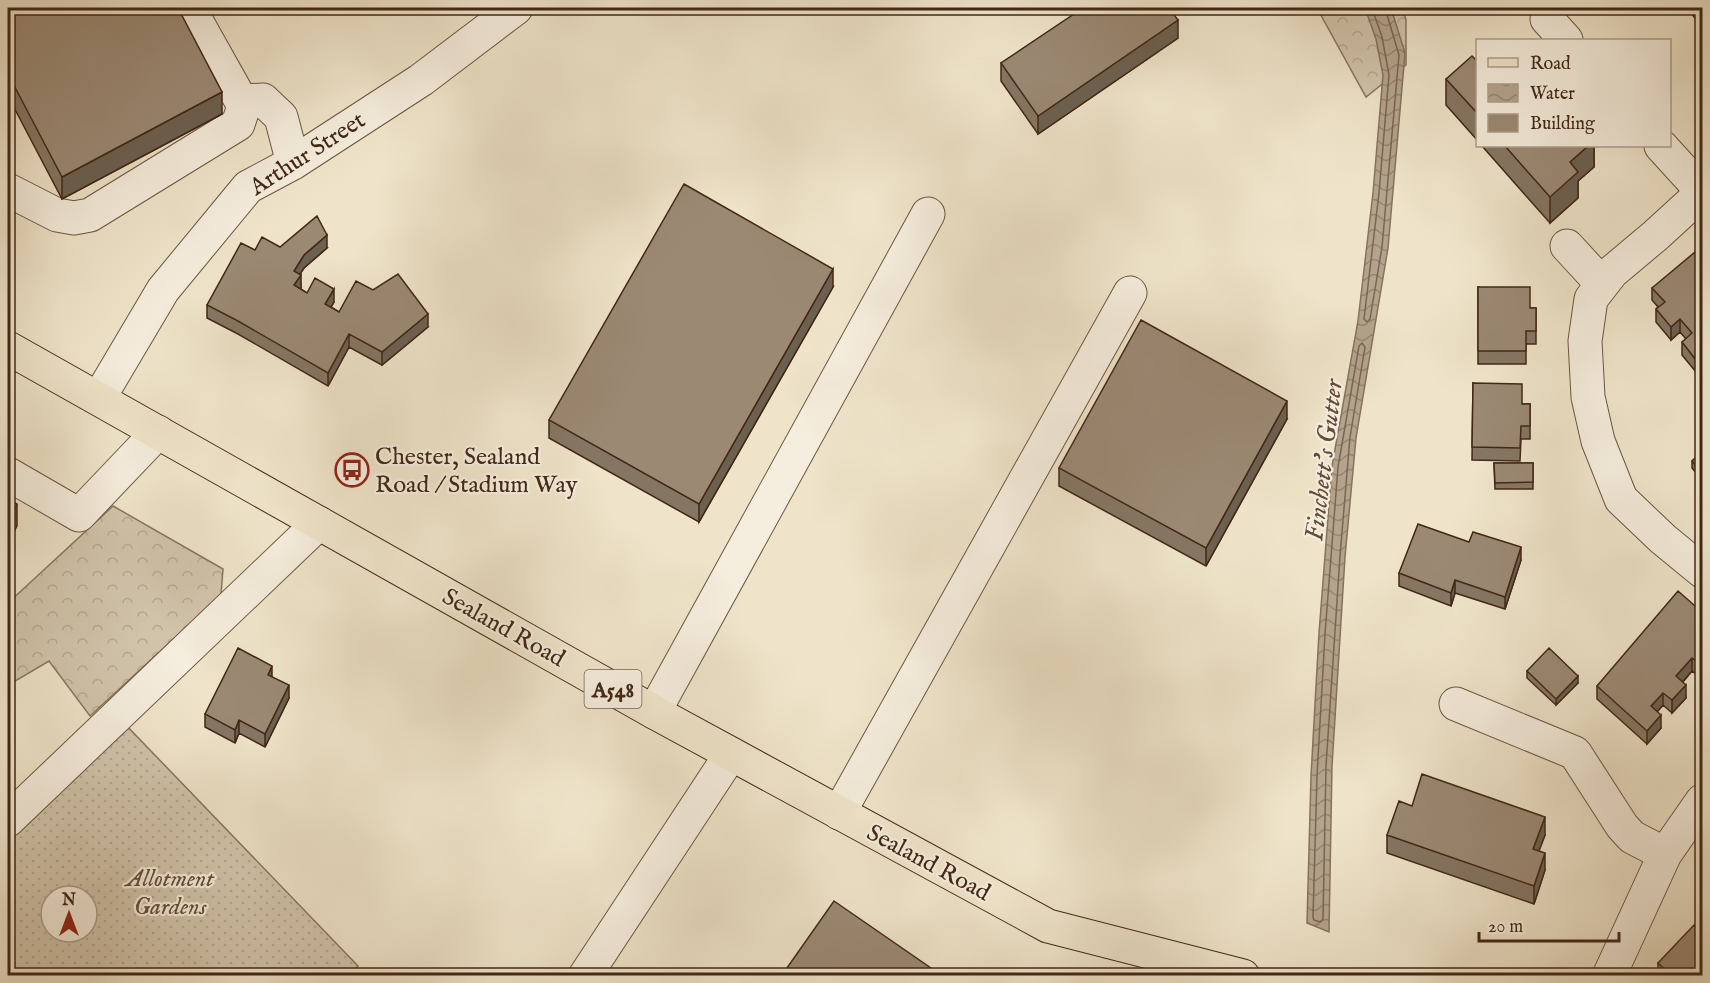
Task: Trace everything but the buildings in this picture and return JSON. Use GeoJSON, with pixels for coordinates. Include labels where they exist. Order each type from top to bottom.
{"type":"FeatureCollection","features":[{"type":"Feature","properties":{"kind":"main road","name":"Sealand Road"},"geometry":{"type":"LineString","coordinates":[[8,348],[654,712],[1048,926],[1243,975]]}},
{"type":"Feature","properties":{"kind":"street"},"geometry":{"type":"LineString","coordinates":[[8,190],[57,215],[74,218],[90,214],[238,124],[244,106],[242,101],[189,8]]}},
{"type":"Feature","properties":{"kind":"street","name":"Arthur Street"},"geometry":{"type":"LineString","coordinates":[[99,398],[163,290],[248,187],[293,163],[421,80],[516,8]]}},
{"type":"Feature","properties":{"kind":"street"},"geometry":{"type":"LineString","coordinates":[[242,101],[263,100],[280,117],[293,163]]}},
{"type":"Feature","properties":{"kind":"street"},"geometry":{"type":"LineString","coordinates":[[1662,147],[1702,192],[1612,272],[1591,299],[1586,341],[1588,397],[1598,441],[1621,499],[1663,539],[1702,571]]}},
{"type":"Feature","properties":{"kind":"street"},"geometry":{"type":"LineString","coordinates":[[654,712],[928,214]]}},
{"type":"Feature","properties":{"kind":"street"},"geometry":{"type":"LineString","coordinates":[[1567,246],[1602,284]]}},
{"type":"Feature","properties":{"kind":"street"},"geometry":{"type":"LineString","coordinates":[[839,813],[1130,293]]}},
{"type":"Feature","properties":{"kind":"street"},"geometry":{"type":"LineString","coordinates":[[8,474],[79,515],[158,432]]}},
{"type":"Feature","properties":{"kind":"street"},"geometry":{"type":"LineString","coordinates":[[8,820],[319,523]]}},
{"type":"Feature","properties":{"kind":"street"},"geometry":{"type":"LineString","coordinates":[[1456,704],[1575,753],[1622,826],[1632,837],[1665,854]]}},
{"type":"Feature","properties":{"kind":"street"},"geometry":{"type":"LineString","coordinates":[[585,975],[731,754]]}},
{"type":"Feature","properties":{"kind":"street"},"geometry":{"type":"LineString","coordinates":[[1609,975],[1665,854],[1702,801]]}},
{"type":"Feature","properties":{"kind":"green space"},"geometry":{"type":"Polygon","coordinates":[[[1317,8],[1401,8],[1406,19],[1406,65],[1366,97],[1317,8]]]}},
{"type":"Feature","properties":{"kind":"green space"},"geometry":{"type":"Polygon","coordinates":[[[113,506],[223,569],[221,595],[90,716],[49,661],[8,687],[8,603],[113,506]]]}},
{"type":"Feature","properties":{"kind":"green space","name":"Allotment Gardens"},"geometry":{"type":"Polygon","coordinates":[[[123,722],[358,966],[349,976],[8,976],[8,833],[123,722]]]}},
{"type":"Feature","properties":{"kind":"water"},"geometry":{"type":"Polygon","coordinates":[[[1365,8],[1391,8],[1405,53],[1388,248],[1356,438],[1345,557],[1332,766],[1329,932],[1307,923],[1311,776],[1332,466],[1358,321],[1373,193],[1383,75],[1376,39],[1365,8]]]}},
{"type":"Feature","properties":{"kind":"place","name":"Chester, Sealand Road / Stadium Way"},"geometry":{"type":"Point","coordinates":[352,470]}},
{"type":"Feature","properties":{"kind":"water label","name":"Finchett's Gutter"},"geometry":{"type":"Point","coordinates":[1323,460]}}]}
